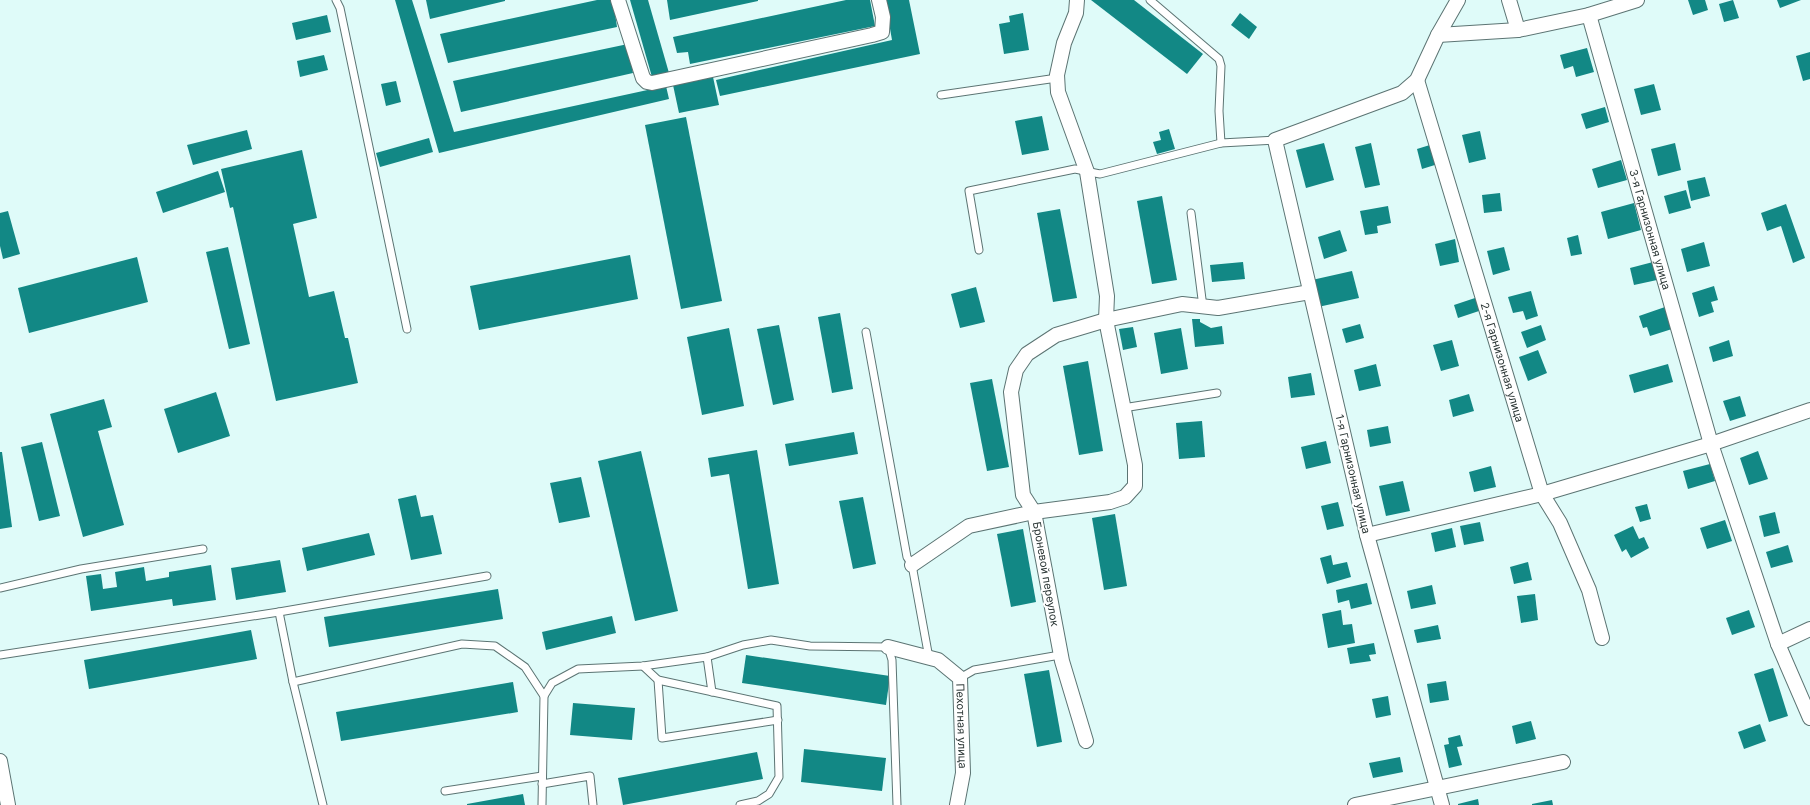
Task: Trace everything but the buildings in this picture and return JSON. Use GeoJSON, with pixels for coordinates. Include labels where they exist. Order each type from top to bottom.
{"type":"FeatureCollection","features":[{"type":"Feature","properties":{"kind":"street"},"geometry":{"type":"LineString","coordinates":[[618,0],[643,78],[647,82],[652,83],[882,32],[883,17],[879,0]]}},
{"type":"Feature","properties":{"kind":"street"},"geometry":{"type":"LineString","coordinates":[[912,565],[969,526],[1034,512],[1110,502],[1125,497],[1135,486],[1135,465],[1106,320],[1107,296],[1087,172],[1058,92],[1057,78],[1064,43],[1076,13],[1078,0]]}},
{"type":"Feature","properties":{"kind":"street"},"geometry":{"type":"LineString","coordinates":[[1275,140],[1402,93],[1417,80],[1438,35],[1458,0]]}},
{"type":"Feature","properties":{"kind":"street"},"geometry":{"type":"LineString","coordinates":[[1509,0],[1518,30]]}},
{"type":"Feature","properties":{"kind":"street"},"geometry":{"type":"LineString","coordinates":[[1438,35],[1518,30],[1589,15],[1637,0]]}},
{"type":"Feature","properties":{"kind":"street","name":"3-я Гарнизонная улица"},"geometry":{"type":"LineString","coordinates":[[1589,15],[1711,444],[1778,644],[1810,718]]}},
{"type":"Feature","properties":{"kind":"street","name":"2-я Гарнизонная улица"},"geometry":{"type":"LineString","coordinates":[[1417,80],[1542,494],[1560,522],[1589,590],[1602,638]]}},
{"type":"Feature","properties":{"kind":"street","name":"1-я Гарнизонная улица"},"geometry":{"type":"LineString","coordinates":[[1275,140],[1367,535],[1442,805]]}},
{"type":"Feature","properties":{"kind":"street","name":"Броневой переулок"},"geometry":{"type":"LineString","coordinates":[[1086,741],[1060,655],[1034,512],[1023,495],[1011,392],[1016,370],[1027,354],[1056,334],[1106,320],[1182,304],[1218,308],[1310,292]]}},
{"type":"Feature","properties":{"kind":"street"},"geometry":{"type":"LineString","coordinates":[[1367,535],[1542,494],[1711,444],[1810,410]]}},
{"type":"Feature","properties":{"kind":"street"},"geometry":{"type":"LineString","coordinates":[[1778,644],[1810,629]]}},
{"type":"Feature","properties":{"kind":"street","name":"Пехотная улица"},"geometry":{"type":"LineString","coordinates":[[888,647],[938,660],[960,678],[963,773],[957,805]]}},
{"type":"Feature","properties":{"kind":"street"},"geometry":{"type":"LineString","coordinates":[[0,761],[8,805]]}},
{"type":"Feature","properties":{"kind":"street"},"geometry":{"type":"LineString","coordinates":[[1355,805],[1563,762]]}},
{"type":"Feature","properties":{"kind":"lane"},"geometry":{"type":"LineString","coordinates":[[336,0],[340,8],[407,330]]}},
{"type":"Feature","properties":{"kind":"lane"},"geometry":{"type":"LineString","coordinates":[[1150,0],[1219,59],[1221,66],[1218,111],[1221,143]]}},
{"type":"Feature","properties":{"kind":"lane"},"geometry":{"type":"LineString","coordinates":[[941,95],[1057,78]]}},
{"type":"Feature","properties":{"kind":"lane"},"geometry":{"type":"LineString","coordinates":[[979,250],[969,191],[1075,169],[1100,174],[1221,143],[1275,140]]}},
{"type":"Feature","properties":{"kind":"lane"},"geometry":{"type":"LineString","coordinates":[[1191,213],[1203,306]]}},
{"type":"Feature","properties":{"kind":"lane"},"geometry":{"type":"LineString","coordinates":[[866,332],[907,557],[912,565],[929,658]]}},
{"type":"Feature","properties":{"kind":"lane"},"geometry":{"type":"LineString","coordinates":[[1123,408],[1217,393]]}},
{"type":"Feature","properties":{"kind":"lane"},"geometry":{"type":"LineString","coordinates":[[0,588],[81,569],[203,549]]}},
{"type":"Feature","properties":{"kind":"lane"},"geometry":{"type":"LineString","coordinates":[[0,655],[279,612],[487,576]]}},
{"type":"Feature","properties":{"kind":"lane"},"geometry":{"type":"LineString","coordinates":[[279,612],[293,682],[323,805]]}},
{"type":"Feature","properties":{"kind":"lane"},"geometry":{"type":"LineString","coordinates":[[542,805],[544,696],[552,683],[578,669],[644,666],[707,657],[743,645],[771,640],[810,646],[888,647],[892,660],[897,805]]}},
{"type":"Feature","properties":{"kind":"lane"},"geometry":{"type":"LineString","coordinates":[[293,682],[462,644],[495,646],[525,667],[544,696]]}},
{"type":"Feature","properties":{"kind":"lane"},"geometry":{"type":"LineString","coordinates":[[960,678],[974,670],[1060,655]]}},
{"type":"Feature","properties":{"kind":"lane"},"geometry":{"type":"LineString","coordinates":[[707,657],[712,692]]}},
{"type":"Feature","properties":{"kind":"lane"},"geometry":{"type":"LineString","coordinates":[[644,666],[658,680],[777,706],[779,777],[770,794],[758,801],[740,805]]}},
{"type":"Feature","properties":{"kind":"lane"},"geometry":{"type":"LineString","coordinates":[[658,680],[662,738],[778,720]]}},
{"type":"Feature","properties":{"kind":"lane"},"geometry":{"type":"LineString","coordinates":[[445,791],[590,776],[593,805]]}}]}
